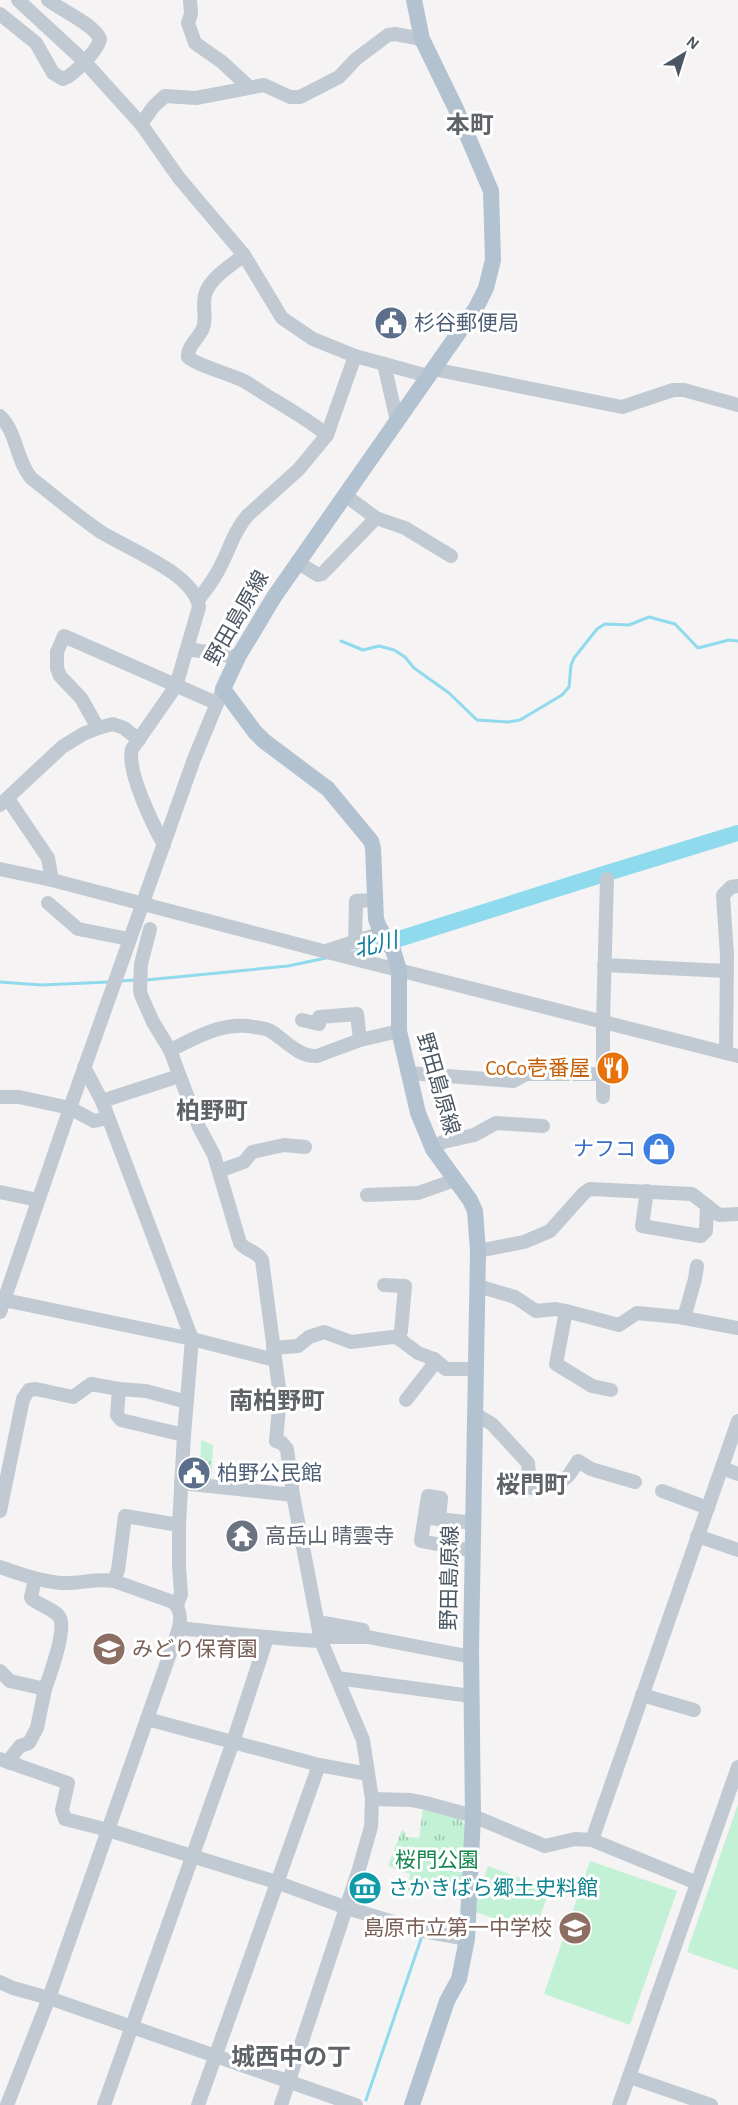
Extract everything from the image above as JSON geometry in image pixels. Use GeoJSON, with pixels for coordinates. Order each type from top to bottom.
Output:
{"type":"FeatureCollection","features":[{"type":"Feature","properties":{"kind":"main road","name":"野田島原線"},"geometry":{"type":"LineString","coordinates":[[412,2105],[447,2001],[459,1979],[467,1939],[472,1816],[471,1696],[478,1286],[475,1211],[470,1200],[433,1149],[418,1113],[399,1031],[399,970],[396,957],[376,919],[373,848],[367,835],[321,783],[264,741],[219,696],[238,657],[297,562],[476,308],[486,288],[493,260],[491,191],[456,109],[422,39],[414,0]]}},
{"type":"Feature","properties":{"kind":"street"},"geometry":{"type":"LineString","coordinates":[[48,0],[92,28],[100,39],[98,47],[84,61],[68,77],[63,79],[49,68],[36,43],[0,14],[19,2],[84,61],[141,124],[179,178],[244,255],[282,318],[313,339],[355,356],[384,364],[622,407],[673,390],[684,390],[738,405]]}},
{"type":"Feature","properties":{"kind":"street"},"geometry":{"type":"LineString","coordinates":[[190,0],[188,23],[195,43],[222,62],[249,87]]}},
{"type":"Feature","properties":{"kind":"street"},"geometry":{"type":"LineString","coordinates":[[141,124],[154,106],[165,96],[196,98],[264,85],[290,97],[300,97],[339,77],[356,59],[388,35],[395,34],[422,39]]}},
{"type":"Feature","properties":{"kind":"street"},"geometry":{"type":"LineString","coordinates":[[244,255],[207,289],[203,327],[188,352],[188,357],[196,363],[212,367],[243,381],[302,416],[327,435]]}},
{"type":"Feature","properties":{"kind":"street"},"geometry":{"type":"LineString","coordinates":[[198,600],[216,575],[239,525],[299,469],[327,435],[355,356]]}},
{"type":"Feature","properties":{"kind":"street"},"geometry":{"type":"LineString","coordinates":[[384,364],[397,421]]}},
{"type":"Feature","properties":{"kind":"street"},"geometry":{"type":"LineString","coordinates":[[0,416],[9,426],[25,469],[31,478],[99,531],[151,558],[183,583],[198,600],[199,608],[176,686],[130,755],[133,772],[152,822],[164,845]]}},
{"type":"Feature","properties":{"kind":"street"},"geometry":{"type":"LineString","coordinates":[[345,495],[376,518],[405,528],[451,556]]}},
{"type":"Feature","properties":{"kind":"street"},"geometry":{"type":"LineString","coordinates":[[297,562],[318,575],[322,574],[376,518]]}},
{"type":"Feature","properties":{"kind":"street"},"geometry":{"type":"LineString","coordinates":[[98,728],[81,698],[65,683],[57,668],[57,652],[64,636],[176,686],[219,696],[129,939],[1,1303],[274,1354],[298,1346],[309,1337],[324,1332],[351,1342],[398,1338],[418,1353],[434,1359],[450,1370],[476,1369]]}},
{"type":"Feature","properties":{"kind":"street"},"geometry":{"type":"LineString","coordinates":[[187,649],[238,657]]}},
{"type":"Feature","properties":{"kind":"street"},"geometry":{"type":"LineString","coordinates":[[52,880],[48,858],[4,802],[62,747],[98,728],[118,725],[139,740]]}},
{"type":"Feature","properties":{"kind":"street"},"geometry":{"type":"LineString","coordinates":[[0,868],[732,1055],[733,1017],[727,971],[732,956],[723,896],[730,886],[738,886]]}},
{"type":"Feature","properties":{"kind":"street"},"geometry":{"type":"LineString","coordinates":[[603,1097],[607,879]]}},
{"type":"Feature","properties":{"kind":"street"},"geometry":{"type":"LineString","coordinates":[[355,942],[356,901],[375,900]]}},
{"type":"Feature","properties":{"kind":"street"},"geometry":{"type":"LineString","coordinates":[[48,903],[78,929],[129,939]]}},
{"type":"Feature","properties":{"kind":"street"},"geometry":{"type":"LineString","coordinates":[[150,929],[140,973],[141,995],[153,1022],[170,1050],[219,1171],[240,1243],[262,1260],[280,1396],[276,1441],[282,1443],[287,1449],[293,1495],[321,1641],[363,1740],[372,1799],[371,1827],[347,1908],[281,2105]]}},
{"type":"Feature","properties":{"kind":"street"},"geometry":{"type":"LineString","coordinates":[[325,952],[364,937],[386,938]]}},
{"type":"Feature","properties":{"kind":"street"},"geometry":{"type":"LineString","coordinates":[[121,965],[140,973]]}},
{"type":"Feature","properties":{"kind":"street"},"geometry":{"type":"LineString","coordinates":[[604,965],[727,971]]}},
{"type":"Feature","properties":{"kind":"street"},"geometry":{"type":"LineString","coordinates":[[302,1020],[319,1024],[319,1017],[357,1014],[360,1040]]}},
{"type":"Feature","properties":{"kind":"street"},"geometry":{"type":"LineString","coordinates":[[170,1050],[228,1025],[266,1029],[302,1054],[310,1056],[317,1056],[360,1040],[399,1031]]}},
{"type":"Feature","properties":{"kind":"street"},"geometry":{"type":"LineString","coordinates":[[84,1067],[102,1101],[192,1339],[179,1525],[181,1594],[177,1605]]}},
{"type":"Feature","properties":{"kind":"street"},"geometry":{"type":"LineString","coordinates":[[408,1073],[513,1081],[526,1074],[603,1074]]}},
{"type":"Feature","properties":{"kind":"street"},"geometry":{"type":"LineString","coordinates":[[102,1101],[179,1076]]}},
{"type":"Feature","properties":{"kind":"street"},"geometry":{"type":"LineString","coordinates":[[0,1097],[19,1097],[70,1108],[94,1121],[108,1118]]}},
{"type":"Feature","properties":{"kind":"street"},"geometry":{"type":"LineString","coordinates":[[433,1149],[443,1142],[474,1135],[496,1122],[543,1126]]}},
{"type":"Feature","properties":{"kind":"street"},"geometry":{"type":"LineString","coordinates":[[219,1171],[244,1162],[252,1152],[284,1145],[305,1147]]}},
{"type":"Feature","properties":{"kind":"street"},"geometry":{"type":"LineString","coordinates":[[367,1195],[418,1193],[455,1180]]}},
{"type":"Feature","properties":{"kind":"street"},"geometry":{"type":"LineString","coordinates":[[478,1251],[524,1242],[550,1232],[590,1189],[692,1194],[719,1215],[738,1214]]}},
{"type":"Feature","properties":{"kind":"street"},"geometry":{"type":"LineString","coordinates":[[646,1191],[642,1226],[701,1236],[706,1231],[707,1206]]}},
{"type":"Feature","properties":{"kind":"street"},"geometry":{"type":"LineString","coordinates":[[0,1192],[38,1200]]}},
{"type":"Feature","properties":{"kind":"street"},"geometry":{"type":"LineString","coordinates":[[684,1318],[695,1279],[696,1266]]}},
{"type":"Feature","properties":{"kind":"street"},"geometry":{"type":"LineString","coordinates":[[384,1285],[405,1286],[401,1331],[398,1338]]}},
{"type":"Feature","properties":{"kind":"street"},"geometry":{"type":"LineString","coordinates":[[478,1286],[515,1297],[536,1311],[556,1309],[619,1325],[637,1312],[738,1328]]}},
{"type":"Feature","properties":{"kind":"street"},"geometry":{"type":"LineString","coordinates":[[566,1311],[556,1364],[592,1386],[611,1390]]}},
{"type":"Feature","properties":{"kind":"street"},"geometry":{"type":"LineString","coordinates":[[406,1400],[431,1368],[434,1359]]}},
{"type":"Feature","properties":{"kind":"street"},"geometry":{"type":"LineString","coordinates":[[0,1510],[1,1493],[23,1399],[29,1390],[36,1389],[73,1397],[91,1384],[146,1391],[187,1402]]}},
{"type":"Feature","properties":{"kind":"street"},"geometry":{"type":"LineString","coordinates":[[119,1389],[117,1415],[121,1420],[184,1435]]}},
{"type":"Feature","properties":{"kind":"street"},"geometry":{"type":"LineString","coordinates":[[475,1414],[492,1424],[526,1460],[532,1488],[561,1482],[569,1475],[578,1461],[591,1469],[635,1482]]}},
{"type":"Feature","properties":{"kind":"street"},"geometry":{"type":"LineString","coordinates":[[592,1840],[738,1421]]}},
{"type":"Feature","properties":{"kind":"street"},"geometry":{"type":"LineString","coordinates":[[722,1468],[738,1474]]}},
{"type":"Feature","properties":{"kind":"street"},"geometry":{"type":"LineString","coordinates":[[181,1483],[293,1495]]}},
{"type":"Feature","properties":{"kind":"street"},"geometry":{"type":"LineString","coordinates":[[662,1491],[708,1508]]}},
{"type":"Feature","properties":{"kind":"street"},"geometry":{"type":"LineString","coordinates":[[114,1581],[118,1570],[125,1516],[179,1525]]}},
{"type":"Feature","properties":{"kind":"street"},"geometry":{"type":"LineString","coordinates":[[473,1551],[421,1541],[432,1518],[474,1523]]}},
{"type":"Feature","properties":{"kind":"street"},"geometry":{"type":"LineString","coordinates":[[697,1536],[738,1550]]}},
{"type":"Feature","properties":{"kind":"street"},"geometry":{"type":"LineString","coordinates":[[0,1567],[34,1579],[61,1583],[114,1581],[168,1600],[177,1605],[180,1611],[179,1628],[49,1998],[7,2105]]}},
{"type":"Feature","properties":{"kind":"street"},"geometry":{"type":"LineString","coordinates":[[5,1761],[20,1746],[29,1743],[37,1728],[45,1689],[58,1647],[61,1621],[57,1614],[32,1599],[34,1579]]}},
{"type":"Feature","properties":{"kind":"street"},"geometry":{"type":"LineString","coordinates":[[318,1622],[472,1653]]}},
{"type":"Feature","properties":{"kind":"street"},"geometry":{"type":"LineString","coordinates":[[179,1628],[267,1638],[321,1641],[329,1636],[368,1637],[472,1653]]}},
{"type":"Feature","properties":{"kind":"street"},"geometry":{"type":"LineString","coordinates":[[104,2105],[233,1742],[267,1638]]}},
{"type":"Feature","properties":{"kind":"street"},"geometry":{"type":"LineString","coordinates":[[0,1671],[10,1681],[45,1689]]}},
{"type":"Feature","properties":{"kind":"street"},"geometry":{"type":"LineString","coordinates":[[337,1678],[471,1696]]}},
{"type":"Feature","properties":{"kind":"street"},"geometry":{"type":"LineString","coordinates":[[642,1695],[694,1710]]}},
{"type":"Feature","properties":{"kind":"street"},"geometry":{"type":"LineString","coordinates":[[147,1719],[319,1765],[368,1774]]}},
{"type":"Feature","properties":{"kind":"street"},"geometry":{"type":"LineString","coordinates":[[5,1761],[68,1783],[62,1810],[65,1819],[276,1882],[347,1908],[423,1931],[467,1939]]}},
{"type":"Feature","properties":{"kind":"street"},"geometry":{"type":"LineString","coordinates":[[198,2105],[319,1765]]}},
{"type":"Feature","properties":{"kind":"street"},"geometry":{"type":"LineString","coordinates":[[619,2105],[697,1883],[735,1787],[738,1767]]}},
{"type":"Feature","properties":{"kind":"street"},"geometry":{"type":"LineString","coordinates":[[372,1799],[411,1800],[472,1816],[546,1846],[575,1839],[592,1840],[697,1883]]}},
{"type":"Feature","properties":{"kind":"street"},"geometry":{"type":"LineString","coordinates":[[0,1982],[356,2105]]}},
{"type":"Feature","properties":{"kind":"street"},"geometry":{"type":"LineString","coordinates":[[630,2077],[711,2105]]}},
{"type":"Feature","properties":{"kind":"green space"},"geometry":{"type":"Polygon","coordinates":[[[201,1440],[213,1445],[211,1484],[200,1482],[201,1440]]]}},
{"type":"Feature","properties":{"kind":"green space"},"geometry":{"type":"Polygon","coordinates":[[[738,1804],[738,1970],[687,1952],[738,1804]]]}},
{"type":"Feature","properties":{"kind":"green space","name":"桜門公園"},"geometry":{"type":"Polygon","coordinates":[[[423,1809],[458,1817],[467,1827],[465,1894],[432,1887],[423,1895],[407,1890],[410,1874],[388,1866],[402,1830],[406,1833],[406,1837],[419,1838],[423,1809]]]}},
{"type":"Feature","properties":{"kind":"green space"},"geometry":{"type":"Polygon","coordinates":[[[590,1861],[677,1891],[630,2025],[544,1994],[590,1861]]]}},
{"type":"Feature","properties":{"kind":"green space"},"geometry":{"type":"Polygon","coordinates":[[[488,1866],[550,1889],[534,1933],[476,1912],[477,1897],[488,1866]]]}},
{"type":"Feature","properties":{"kind":"waterway"},"geometry":{"type":"LineString","coordinates":[[341,641],[363,650],[379,646],[394,650],[405,657],[414,668],[449,693],[477,720],[508,722],[520,720],[562,695],[569,687],[574,658],[597,629],[605,624],[629,625],[649,617],[675,624],[698,648],[729,640],[738,641]]}},
{"type":"Feature","properties":{"kind":"waterway","name":"北川"},"geometry":{"type":"LineString","coordinates":[[364,950],[738,833]]}},
{"type":"Feature","properties":{"kind":"waterway","name":"北川"},"geometry":{"type":"LineString","coordinates":[[350,953],[364,950]]}},
{"type":"Feature","properties":{"kind":"waterway","name":"北川"},"geometry":{"type":"LineString","coordinates":[[146,980],[288,966],[326,958]]}},
{"type":"Feature","properties":{"kind":"waterway","name":"北川"},"geometry":{"type":"LineString","coordinates":[[119,981],[136,980]]}},
{"type":"Feature","properties":{"kind":"waterway","name":"北川"},"geometry":{"type":"LineString","coordinates":[[0,982],[41,985],[109,982]]}},
{"type":"Feature","properties":{"kind":"waterway"},"geometry":{"type":"LineString","coordinates":[[366,2100],[421,1939]]}},
{"type":"Feature","properties":{"kind":"place","name":"杉谷郵便局"},"geometry":{"type":"Point","coordinates":[391,323]}},
{"type":"Feature","properties":{"kind":"place","name":"CoCo壱番屋"},"geometry":{"type":"Point","coordinates":[613,1068]}},
{"type":"Feature","properties":{"kind":"place","name":"ナフコ"},"geometry":{"type":"Point","coordinates":[659,1149]}},
{"type":"Feature","properties":{"kind":"place","name":"柏野公民館"},"geometry":{"type":"Point","coordinates":[194,1473]}},
{"type":"Feature","properties":{"kind":"place","name":"高岳山 晴雲寺"},"geometry":{"type":"Point","coordinates":[242,1536]}},
{"type":"Feature","properties":{"kind":"place","name":"みどり保育園"},"geometry":{"type":"Point","coordinates":[109,1649]}},
{"type":"Feature","properties":{"kind":"place","name":"さかきばら郷土史料館"},"geometry":{"type":"Point","coordinates":[365,1888]}},
{"type":"Feature","properties":{"kind":"place","name":"島原市立第一中学校"},"geometry":{"type":"Point","coordinates":[575,1928]}},
{"type":"Feature","properties":{"kind":"district","name":"本町"},"geometry":{"type":"Point","coordinates":[470,126]}},
{"type":"Feature","properties":{"kind":"district","name":"柏野町"},"geometry":{"type":"Point","coordinates":[212,1112]}},
{"type":"Feature","properties":{"kind":"district","name":"南柏野町"},"geometry":{"type":"Point","coordinates":[277,1402]}},
{"type":"Feature","properties":{"kind":"district","name":"桜門町"},"geometry":{"type":"Point","coordinates":[532,1486]}},
{"type":"Feature","properties":{"kind":"district","name":"城西中の丁"},"geometry":{"type":"Point","coordinates":[291,2058]}}]}
